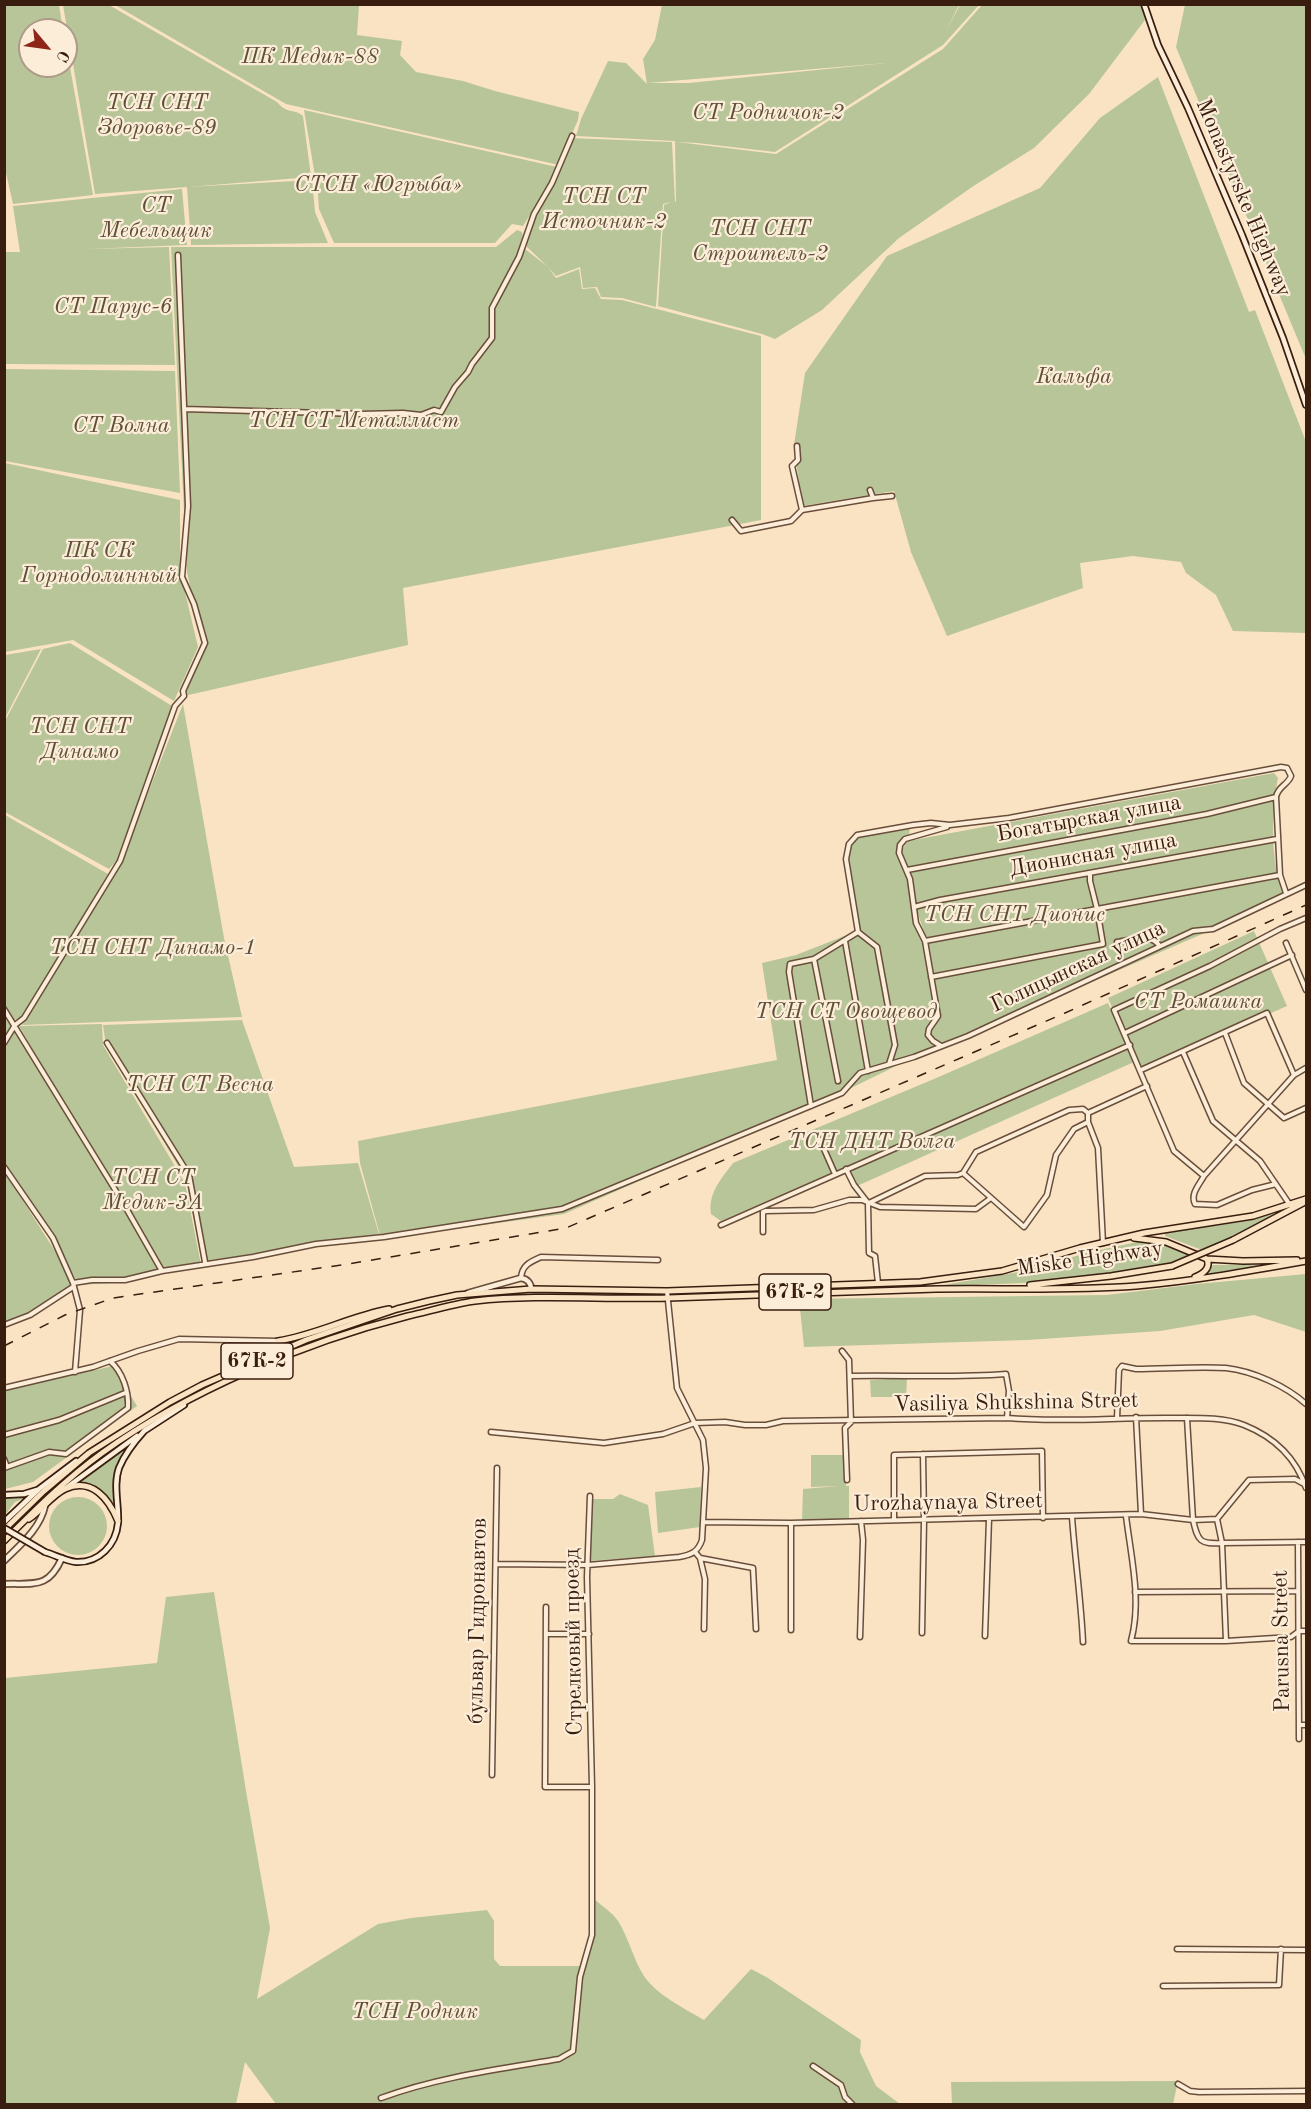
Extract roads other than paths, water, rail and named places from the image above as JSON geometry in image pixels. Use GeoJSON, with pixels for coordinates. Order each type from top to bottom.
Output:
{"type":"FeatureCollection","features":[{"type":"Feature","properties":{"kind":"main road","name":"Monastyrske Highway"},"geometry":{"type":"LineString","coordinates":[[1144,4],[1158,45],[1211,162],[1269,301],[1306,405]]}},
{"type":"Feature","properties":{"kind":"main road","name":"67К-2"},"geometry":{"type":"LineString","coordinates":[[4,1529],[89,1453],[178,1398],[202,1385],[306,1340],[397,1309],[467,1294],[531,1289],[667,1291],[920,1282],[1002,1271],[1120,1239],[1244,1218],[1306,1200]]}},
{"type":"Feature","properties":{"kind":"main road","name":"Miske Highway"},"geometry":{"type":"LineString","coordinates":[[1007,1287],[1111,1276],[1172,1266],[1233,1240],[1306,1200]]}},
{"type":"Feature","properties":{"kind":"main road"},"geometry":{"type":"LineString","coordinates":[[1120,1239],[1151,1239],[1166,1242],[1207,1259],[1306,1261]]}},
{"type":"Feature","properties":{"kind":"main road"},"geometry":{"type":"LineString","coordinates":[[1185,1280],[1202,1274],[1209,1264],[1207,1259]]}},
{"type":"Feature","properties":{"kind":"main road"},"geometry":{"type":"LineString","coordinates":[[1007,1287],[1114,1287],[1215,1278],[1306,1261]]}},
{"type":"Feature","properties":{"kind":"main road"},"geometry":{"type":"LineString","coordinates":[[467,1294],[477,1289],[521,1278],[527,1280],[531,1285],[530,1293],[521,1298]]}},
{"type":"Feature","properties":{"kind":"main road","name":"67К-2"},"geometry":{"type":"LineString","coordinates":[[4,1541],[65,1482],[137,1429],[192,1399],[307,1347],[379,1323],[474,1301],[521,1298],[668,1298],[1007,1287]]}},
{"type":"Feature","properties":{"kind":"main road"},"geometry":{"type":"LineString","coordinates":[[278,1341],[321,1330],[365,1313],[397,1309]]}},
{"type":"Feature","properties":{"kind":"main road"},"geometry":{"type":"LineString","coordinates":[[19,1526],[64,1490],[192,1399]]}},
{"type":"Feature","properties":{"kind":"main road"},"geometry":{"type":"LineString","coordinates":[[4,1529],[45,1552],[74,1562],[87,1561],[100,1556],[116,1536],[118,1521],[116,1493],[119,1470],[131,1446],[146,1430]]}},
{"type":"Feature","properties":{"kind":"main road"},"geometry":{"type":"LineString","coordinates":[[4,1522],[39,1489],[89,1453]]}},
{"type":"Feature","properties":{"kind":"main road"},"geometry":{"type":"LineString","coordinates":[[64,1490],[80,1486],[97,1490],[110,1503],[118,1521]]}},
{"type":"Feature","properties":{"kind":"main road"},"geometry":{"type":"LineString","coordinates":[[4,1495],[24,1494],[39,1489]]}},
{"type":"Feature","properties":{"kind":"main road"},"geometry":{"type":"LineString","coordinates":[[4,1561],[37,1526],[43,1516],[45,1506]]}},
{"type":"Feature","properties":{"kind":"main road"},"geometry":{"type":"LineString","coordinates":[[4,1584],[43,1582],[54,1574],[63,1558]]}},
{"type":"Feature","properties":{"kind":"street"},"geometry":{"type":"LineString","coordinates":[[184,409],[421,415],[434,410],[441,412],[455,387],[492,338],[492,308],[519,257],[534,214],[552,183],[572,136]]}},
{"type":"Feature","properties":{"kind":"street"},"geometry":{"type":"LineString","coordinates":[[4,1043],[15,1025],[24,1018],[120,861],[175,706],[184,696],[183,690],[205,644],[194,604],[182,577],[188,506],[178,255]]}},
{"type":"Feature","properties":{"kind":"street"},"geometry":{"type":"LineString","coordinates":[[798,446],[798,460],[792,466],[802,510]]}},
{"type":"Feature","properties":{"kind":"street"},"geometry":{"type":"LineString","coordinates":[[870,490],[873,498]]}},
{"type":"Feature","properties":{"kind":"street"},"geometry":{"type":"LineString","coordinates":[[732,520],[741,531],[791,521],[802,510],[892,496]]}},
{"type":"Feature","properties":{"kind":"street"},"geometry":{"type":"LineString","coordinates":[[941,1047],[928,1035],[928,1029],[938,1016],[925,941],[916,923],[910,879],[899,853],[900,845],[905,839],[950,825],[1009,818],[1284,767],[1289,770],[1290,778],[1279,788],[1276,797],[1280,875],[1286,893]]}},
{"type":"Feature","properties":{"kind":"street","name":"Богатырская улица"},"geometry":{"type":"LineString","coordinates":[[906,870],[1207,814],[1276,797]]}},
{"type":"Feature","properties":{"kind":"street"},"geometry":{"type":"LineString","coordinates":[[889,1064],[895,1045],[877,946],[858,932],[846,859],[849,844],[857,836],[913,825],[931,823],[950,825]]}},
{"type":"Feature","properties":{"kind":"street","name":"Дионисная улица"},"geometry":{"type":"LineString","coordinates":[[914,907],[940,900],[1278,839]]}},
{"type":"Feature","properties":{"kind":"street"},"geometry":{"type":"LineString","coordinates":[[932,977],[1103,944],[1090,873]]}},
{"type":"Feature","properties":{"kind":"street"},"geometry":{"type":"LineString","coordinates":[[925,941],[1280,875]]}},
{"type":"Feature","properties":{"kind":"street","name":"Голицынская улица"},"geometry":{"type":"LineString","coordinates":[[811,1106],[842,1093],[860,1073],[968,1036],[1193,931],[1213,929],[1306,885]]}},
{"type":"Feature","properties":{"kind":"street"},"geometry":{"type":"LineString","coordinates":[[1204,1176],[1174,1151],[1114,1010],[1210,966],[1306,918]]}},
{"type":"Feature","properties":{"kind":"street"},"geometry":{"type":"LineString","coordinates":[[4,1325],[30,1315],[73,1285],[92,1280],[125,1280],[162,1270],[251,1257],[316,1244],[384,1237],[562,1209],[811,1106],[789,972],[790,964],[814,959],[858,932]]}},
{"type":"Feature","properties":{"kind":"street"},"geometry":{"type":"LineString","coordinates":[[1117,942],[1149,937],[1160,946]]}},
{"type":"Feature","properties":{"kind":"street"},"geometry":{"type":"LineString","coordinates":[[845,941],[868,1071]]}},
{"type":"Feature","properties":{"kind":"street"},"geometry":{"type":"LineString","coordinates":[[1286,943],[1306,990]]}},
{"type":"Feature","properties":{"kind":"street"},"geometry":{"type":"LineString","coordinates":[[1125,1033],[1292,955]]}},
{"type":"Feature","properties":{"kind":"street"},"geometry":{"type":"LineString","coordinates":[[814,959],[838,1081]]}},
{"type":"Feature","properties":{"kind":"street"},"geometry":{"type":"LineString","coordinates":[[4,1009],[162,1270]]}},
{"type":"Feature","properties":{"kind":"street"},"geometry":{"type":"LineString","coordinates":[[1141,1070],[1267,1013],[1293,1075]]}},
{"type":"Feature","properties":{"kind":"street"},"geometry":{"type":"LineString","coordinates":[[1225,1033],[1244,1083],[1284,1118],[1306,1108]]}},
{"type":"Feature","properties":{"kind":"street"},"geometry":{"type":"LineString","coordinates":[[107,1043],[189,1175],[205,1263]]}},
{"type":"Feature","properties":{"kind":"street"},"geometry":{"type":"LineString","coordinates":[[721,1225],[1130,1045]]}},
{"type":"Feature","properties":{"kind":"street"},"geometry":{"type":"LineString","coordinates":[[1183,1052],[1213,1121],[1260,1161],[1290,1205]]}},
{"type":"Feature","properties":{"kind":"street"},"geometry":{"type":"LineString","coordinates":[[1276,1184],[1252,1190],[1217,1205],[1195,1204],[1193,1194],[1204,1176],[1293,1075],[1306,1068]]}},
{"type":"Feature","properties":{"kind":"street"},"geometry":{"type":"LineString","coordinates":[[1088,1113],[1147,1086]]}},
{"type":"Feature","properties":{"kind":"street"},"geometry":{"type":"LineString","coordinates":[[868,1203],[925,1176],[963,1173],[976,1152],[1069,1110],[1083,1109],[1088,1113],[1098,1148],[1103,1243]]}},
{"type":"Feature","properties":{"kind":"street"},"geometry":{"type":"LineString","coordinates":[[963,1173],[1024,1227],[1047,1195],[1056,1155],[1074,1129],[1089,1122]]}},
{"type":"Feature","properties":{"kind":"street"},"geometry":{"type":"LineString","coordinates":[[820,1140],[835,1174]]}},
{"type":"Feature","properties":{"kind":"street"},"geometry":{"type":"LineString","coordinates":[[4,1167],[53,1238],[73,1285],[80,1310],[75,1372]]}},
{"type":"Feature","properties":{"kind":"street"},"geometry":{"type":"LineString","coordinates":[[846,1169],[854,1185],[868,1203],[869,1253],[875,1256],[878,1284]]}},
{"type":"Feature","properties":{"kind":"street"},"geometry":{"type":"LineString","coordinates":[[764,1232],[763,1212],[814,1210],[849,1200],[862,1200],[880,1207],[976,1209],[991,1198]]}},
{"type":"Feature","properties":{"kind":"street"},"geometry":{"type":"LineString","coordinates":[[521,1278],[521,1271],[528,1263],[541,1257],[658,1260]]}},
{"type":"Feature","properties":{"kind":"street"},"geometry":{"type":"LineString","coordinates":[[496,1564],[588,1565],[679,1557],[699,1549],[704,1522],[706,1468],[703,1440],[677,1388],[667,1291]]}},
{"type":"Feature","properties":{"kind":"street"},"geometry":{"type":"LineString","coordinates":[[4,1388],[75,1372],[179,1339],[278,1341],[270,1356]]}},
{"type":"Feature","properties":{"kind":"street"},"geometry":{"type":"LineString","coordinates":[[842,1350],[849,1360],[850,1376],[851,1422],[845,1428],[847,1480]]}},
{"type":"Feature","properties":{"kind":"street"},"geometry":{"type":"LineString","coordinates":[[4,1459],[6,1468],[49,1452],[66,1454],[128,1408],[125,1383],[110,1361]]}},
{"type":"Feature","properties":{"kind":"street"},"geometry":{"type":"LineString","coordinates":[[1117,1418],[1119,1370],[1122,1366],[1136,1369],[1226,1368],[1255,1375],[1286,1390],[1306,1404]]}},
{"type":"Feature","properties":{"kind":"street"},"geometry":{"type":"LineString","coordinates":[[850,1376],[947,1377],[1006,1374],[1009,1391],[1007,1418]]}},
{"type":"Feature","properties":{"kind":"street"},"geometry":{"type":"LineString","coordinates":[[4,1435],[59,1420],[125,1393]]}},
{"type":"Feature","properties":{"kind":"street"},"geometry":{"type":"LineString","coordinates":[[1136,1417],[1141,1514]]}},
{"type":"Feature","properties":{"kind":"street"},"geometry":{"type":"LineString","coordinates":[[1187,1418],[1192,1520],[1196,1535],[1203,1542],[1306,1542]]}},
{"type":"Feature","properties":{"kind":"street","name":"Vasiliya Shukshina Street"},"geometry":{"type":"LineString","coordinates":[[491,1432],[604,1443],[663,1434],[696,1423],[725,1422],[766,1425],[783,1421],[1187,1418],[1243,1425],[1265,1436],[1281,1447],[1294,1463],[1306,1486]]}},
{"type":"Feature","properties":{"kind":"street"},"geometry":{"type":"LineString","coordinates":[[894,1520],[894,1455],[1042,1451],[1043,1518]]}},
{"type":"Feature","properties":{"kind":"street"},"geometry":{"type":"LineString","coordinates":[[922,1633],[923,1454]]}},
{"type":"Feature","properties":{"kind":"street","name":"бульвар Гидронавтов"},"geometry":{"type":"LineString","coordinates":[[492,1776],[497,1468]]}},
{"type":"Feature","properties":{"kind":"street"},"geometry":{"type":"LineString","coordinates":[[1226,1641],[1222,1543],[1217,1520],[1249,1480],[1295,1479],[1306,1486]]}},
{"type":"Feature","properties":{"kind":"street","name":"Стрелковый проезд"},"geometry":{"type":"LineString","coordinates":[[381,2098],[448,2079],[560,2058],[573,2051],[580,1977],[591,1946],[592,1935],[588,1565],[590,1497]]}},
{"type":"Feature","properties":{"kind":"street","name":"Urozhaynaya Street"},"geometry":{"type":"LineString","coordinates":[[704,1522],[791,1523],[1141,1514],[1192,1520],[1217,1520]]}},
{"type":"Feature","properties":{"kind":"street"},"geometry":{"type":"LineString","coordinates":[[1126,1516],[1135,1592],[1136,1624],[1131,1641],[1226,1641],[1291,1637],[1299,1631],[1306,1631]]}},
{"type":"Feature","properties":{"kind":"street"},"geometry":{"type":"LineString","coordinates":[[1072,1517],[1081,1593],[1083,1642]]}},
{"type":"Feature","properties":{"kind":"street"},"geometry":{"type":"LineString","coordinates":[[985,1636],[989,1519]]}},
{"type":"Feature","properties":{"kind":"street"},"geometry":{"type":"LineString","coordinates":[[860,1637],[863,1540],[861,1521]]}},
{"type":"Feature","properties":{"kind":"street"},"geometry":{"type":"LineString","coordinates":[[791,1523],[791,1630]]}},
{"type":"Feature","properties":{"kind":"street","name":"Parusna Street"},"geometry":{"type":"LineString","coordinates":[[1298,1542],[1299,1738]]}},
{"type":"Feature","properties":{"kind":"street"},"geometry":{"type":"LineString","coordinates":[[695,1552],[700,1558],[705,1579],[704,1629]]}},
{"type":"Feature","properties":{"kind":"street"},"geometry":{"type":"LineString","coordinates":[[700,1558],[753,1568],[756,1629]]}},
{"type":"Feature","properties":{"kind":"street"},"geometry":{"type":"LineString","coordinates":[[1135,1592],[1298,1591]]}},
{"type":"Feature","properties":{"kind":"street"},"geometry":{"type":"LineString","coordinates":[[546,1606],[545,1787],[592,1787]]}},
{"type":"Feature","properties":{"kind":"street"},"geometry":{"type":"LineString","coordinates":[[547,1634],[589,1634]]}},
{"type":"Feature","properties":{"kind":"street"},"geometry":{"type":"LineString","coordinates":[[1300,1725],[1306,1725]]}},
{"type":"Feature","properties":{"kind":"street"},"geometry":{"type":"LineString","coordinates":[[1177,1949],[1306,1950]]}},
{"type":"Feature","properties":{"kind":"street"},"geometry":{"type":"LineString","coordinates":[[1163,1986],[1279,1985],[1281,1949]]}},
{"type":"Feature","properties":{"kind":"street"},"geometry":{"type":"LineString","coordinates":[[813,2066],[841,2085],[845,2097],[852,2104]]}},
{"type":"Feature","properties":{"kind":"street"},"geometry":{"type":"LineString","coordinates":[[1178,2084],[1190,2091],[1199,2092],[1306,2091]]}},
{"type":"Feature","properties":{"kind":"railway"},"geometry":{"type":"LineString","coordinates":[[4,1346],[65,1315],[113,1298],[348,1264],[566,1228],[1065,1013],[1306,905]]}},
{"type":"Feature","properties":{"kind":"park label","name":"ПК Медик-88"},"geometry":{"type":"Point","coordinates":[310,57]}},
{"type":"Feature","properties":{"kind":"park label","name":"СТ Родничок-2"},"geometry":{"type":"Point","coordinates":[768,113]}},
{"type":"Feature","properties":{"kind":"park label","name":"ТСН СНТ Здоровье-89"},"geometry":{"type":"Point","coordinates":[157,116]}},
{"type":"Feature","properties":{"kind":"park label","name":"СТСН «Югрыба»"},"geometry":{"type":"Point","coordinates":[378,185]}},
{"type":"Feature","properties":{"kind":"park label","name":"ТСН СТ Источник-2"},"geometry":{"type":"Point","coordinates":[604,210]}},
{"type":"Feature","properties":{"kind":"park label","name":"СТ Мебельщик"},"geometry":{"type":"Point","coordinates":[156,218]}},
{"type":"Feature","properties":{"kind":"park label","name":"ТСН СНТ Строитель-2"},"geometry":{"type":"Point","coordinates":[760,242]}},
{"type":"Feature","properties":{"kind":"park label","name":"СТ Парус-6"},"geometry":{"type":"Point","coordinates":[113,307]}},
{"type":"Feature","properties":{"kind":"park label","name":"Кальфа"},"geometry":{"type":"Point","coordinates":[1074,377]}},
{"type":"Feature","properties":{"kind":"park label","name":"ТСН СТ Металлист"},"geometry":{"type":"Point","coordinates":[354,421]}},
{"type":"Feature","properties":{"kind":"park label","name":"СТ Волна"},"geometry":{"type":"Point","coordinates":[121,426]}},
{"type":"Feature","properties":{"kind":"park label","name":"ПК СК Горнодолинный"},"geometry":{"type":"Point","coordinates":[99,564]}},
{"type":"Feature","properties":{"kind":"park label","name":"ТСН СНТ Динамо"},"geometry":{"type":"Point","coordinates":[80,740]}},
{"type":"Feature","properties":{"kind":"park label","name":"ТСН СНТ Дионис"},"geometry":{"type":"Point","coordinates":[1015,915]}},
{"type":"Feature","properties":{"kind":"park label","name":"ТСН СНТ Динамо-1"},"geometry":{"type":"Point","coordinates":[153,948]}},
{"type":"Feature","properties":{"kind":"park label","name":"СТ Ромашка"},"geometry":{"type":"Point","coordinates":[1198,1002]}},
{"type":"Feature","properties":{"kind":"park label","name":"ТСН СТ Овощевод"},"geometry":{"type":"Point","coordinates":[846,1012]}},
{"type":"Feature","properties":{"kind":"park label","name":"ТСН СТ Весна"},"geometry":{"type":"Point","coordinates":[200,1085]}},
{"type":"Feature","properties":{"kind":"park label","name":"ТСН ДНТ Волга"},"geometry":{"type":"Point","coordinates":[872,1142]}},
{"type":"Feature","properties":{"kind":"park label","name":"ТСН СТ Медик-3А"},"geometry":{"type":"Point","coordinates":[153,1190]}},
{"type":"Feature","properties":{"kind":"park label","name":"ТСН Родник"},"geometry":{"type":"Point","coordinates":[415,2012]}}]}
